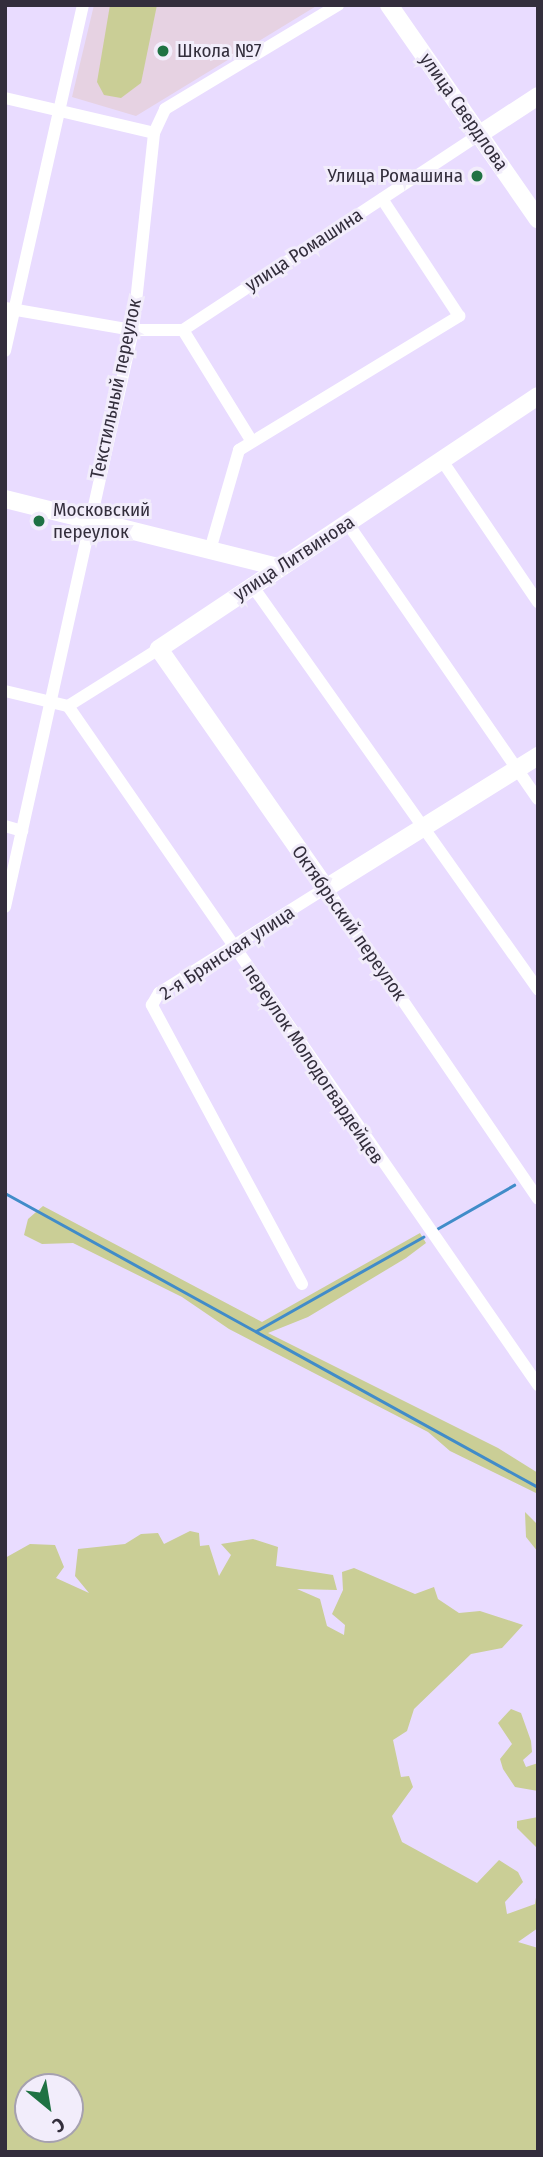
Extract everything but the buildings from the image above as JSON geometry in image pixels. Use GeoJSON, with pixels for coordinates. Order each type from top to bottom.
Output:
{"type":"FeatureCollection","features":[{"type":"Feature","properties":{"kind":"main road","name":"улица Свердлова"},"geometry":{"type":"LineString","coordinates":[[389,5],[538,219]]}},
{"type":"Feature","properties":{"kind":"main road","name":"улица Ромашина"},"geometry":{"type":"LineString","coordinates":[[480,134],[538,96]]}},
{"type":"Feature","properties":{"kind":"main road","name":"улица Литвинова"},"geometry":{"type":"LineString","coordinates":[[159,649],[251,584],[348,524],[441,459],[536,400]]}},
{"type":"Feature","properties":{"kind":"main road"},"geometry":{"type":"LineString","coordinates":[[5,499],[277,567]]}},
{"type":"Feature","properties":{"kind":"main road","name":"Октябрьский переулок"},"geometry":{"type":"LineString","coordinates":[[159,649],[326,888]]}},
{"type":"Feature","properties":{"kind":"main road","name":"2-я Брянская улица"},"geometry":{"type":"LineString","coordinates":[[326,888],[538,756]]}},
{"type":"Feature","properties":{"kind":"street"},"geometry":{"type":"LineString","coordinates":[[5,351],[10,309],[60,110],[83,5]]}},
{"type":"Feature","properties":{"kind":"street","name":"Текстильный переулок"},"geometry":{"type":"LineString","coordinates":[[5,907],[47,700],[133,330],[154,133],[165,109],[338,5]]}},
{"type":"Feature","properties":{"kind":"street"},"geometry":{"type":"LineString","coordinates":[[5,97],[154,133]]}},
{"type":"Feature","properties":{"kind":"street","name":"улица Ромашина"},"geometry":{"type":"LineString","coordinates":[[183,330],[480,134]]}},
{"type":"Feature","properties":{"kind":"street"},"geometry":{"type":"LineString","coordinates":[[209,550],[233,463],[251,440],[459,316],[382,199]]}},
{"type":"Feature","properties":{"kind":"street"},"geometry":{"type":"LineString","coordinates":[[10,309],[133,330],[183,330],[251,440]]}},
{"type":"Feature","properties":{"kind":"street"},"geometry":{"type":"LineString","coordinates":[[441,459],[538,602]]}},
{"type":"Feature","properties":{"kind":"street"},"geometry":{"type":"LineString","coordinates":[[348,524],[538,799]]}},
{"type":"Feature","properties":{"kind":"street"},"geometry":{"type":"LineString","coordinates":[[251,584],[538,990]]}},
{"type":"Feature","properties":{"kind":"street","name":"улица Литвинова"},"geometry":{"type":"LineString","coordinates":[[68,706],[159,649]]}},
{"type":"Feature","properties":{"kind":"street"},"geometry":{"type":"LineString","coordinates":[[5,691],[68,706]]}},
{"type":"Feature","properties":{"kind":"street","name":"переулок Молодогвардейцев"},"geometry":{"type":"LineString","coordinates":[[68,706],[538,1385]]}},
{"type":"Feature","properties":{"kind":"street"},"geometry":{"type":"LineString","coordinates":[[5,826],[22,831]]}},
{"type":"Feature","properties":{"kind":"street","name":"2-я Брянская улица"},"geometry":{"type":"LineString","coordinates":[[302,1284],[154,1016],[159,993],[326,888]]}},
{"type":"Feature","properties":{"kind":"street","name":"Октябрьский переулок"},"geometry":{"type":"LineString","coordinates":[[326,888],[533,1180],[538,1199]]}},
{"type":"Feature","properties":{"kind":"shaded area","name":"Школа №7"},"geometry":{"type":"Polygon","coordinates":[[[94,5],[318,5],[136,116],[72,97],[94,5]]]}},
{"type":"Feature","properties":{"kind":"green space"},"geometry":{"type":"Polygon","coordinates":[[[110,5],[157,5],[141,83],[121,98],[104,95],[97,82],[110,5]]]}},
{"type":"Feature","properties":{"kind":"green space"},"geometry":{"type":"Polygon","coordinates":[[[43,1206],[262,1322],[420,1233],[426,1243],[406,1258],[308,1317],[268,1333],[498,1448],[538,1473],[538,1494],[450,1451],[428,1432],[229,1329],[182,1297],[73,1243],[42,1244],[24,1235],[28,1219],[43,1206]]]}},
{"type":"Feature","properties":{"kind":"green space"},"geometry":{"type":"Polygon","coordinates":[[[525,1512],[538,1525],[538,1552],[526,1537],[525,1512]]]}},
{"type":"Feature","properties":{"kind":"green space"},"geometry":{"type":"Polygon","coordinates":[[[190,1531],[199,1533],[200,1546],[209,1545],[219,1576],[231,1555],[221,1544],[253,1539],[278,1547],[276,1566],[333,1575],[337,1590],[297,1589],[320,1599],[327,1626],[344,1635],[345,1625],[332,1614],[343,1590],[342,1572],[354,1568],[415,1594],[434,1587],[438,1599],[459,1613],[480,1611],[523,1625],[502,1648],[471,1654],[414,1709],[407,1731],[393,1740],[401,1777],[409,1776],[413,1787],[392,1816],[402,1842],[477,1883],[499,1860],[518,1872],[523,1882],[505,1902],[507,1914],[535,1904],[538,1884],[538,1928],[518,1942],[538,1948],[538,2152],[5,2152],[5,1558],[30,1544],[55,1545],[64,1567],[56,1578],[89,1593],[75,1576],[78,1549],[125,1544],[141,1534],[158,1533],[164,1544],[190,1531]]]}},
{"type":"Feature","properties":{"kind":"green space"},"geometry":{"type":"Polygon","coordinates":[[[511,1709],[521,1713],[531,1741],[532,1752],[523,1760],[526,1767],[538,1763],[538,1791],[515,1787],[503,1769],[500,1759],[512,1744],[498,1723],[511,1709]]]}},
{"type":"Feature","properties":{"kind":"green space"},"geometry":{"type":"Polygon","coordinates":[[[538,1817],[538,1849],[517,1828],[517,1821],[538,1817]]]}},
{"type":"Feature","properties":{"kind":"waterway"},"geometry":{"type":"LineString","coordinates":[[435,1230],[514,1185]]}},
{"type":"Feature","properties":{"kind":"waterway"},"geometry":{"type":"LineString","coordinates":[[5,1193],[538,1487]]}},
{"type":"Feature","properties":{"kind":"waterway"},"geometry":{"type":"LineString","coordinates":[[256,1331],[423,1237]]}},
{"type":"Feature","properties":{"kind":"place","name":"Школа №7"},"geometry":{"type":"Point","coordinates":[163,51]}},
{"type":"Feature","properties":{"kind":"place","name":"Улица Ромашина"},"geometry":{"type":"Point","coordinates":[477,176]}},
{"type":"Feature","properties":{"kind":"place","name":"Московский переулок"},"geometry":{"type":"Point","coordinates":[39,521]}}]}
